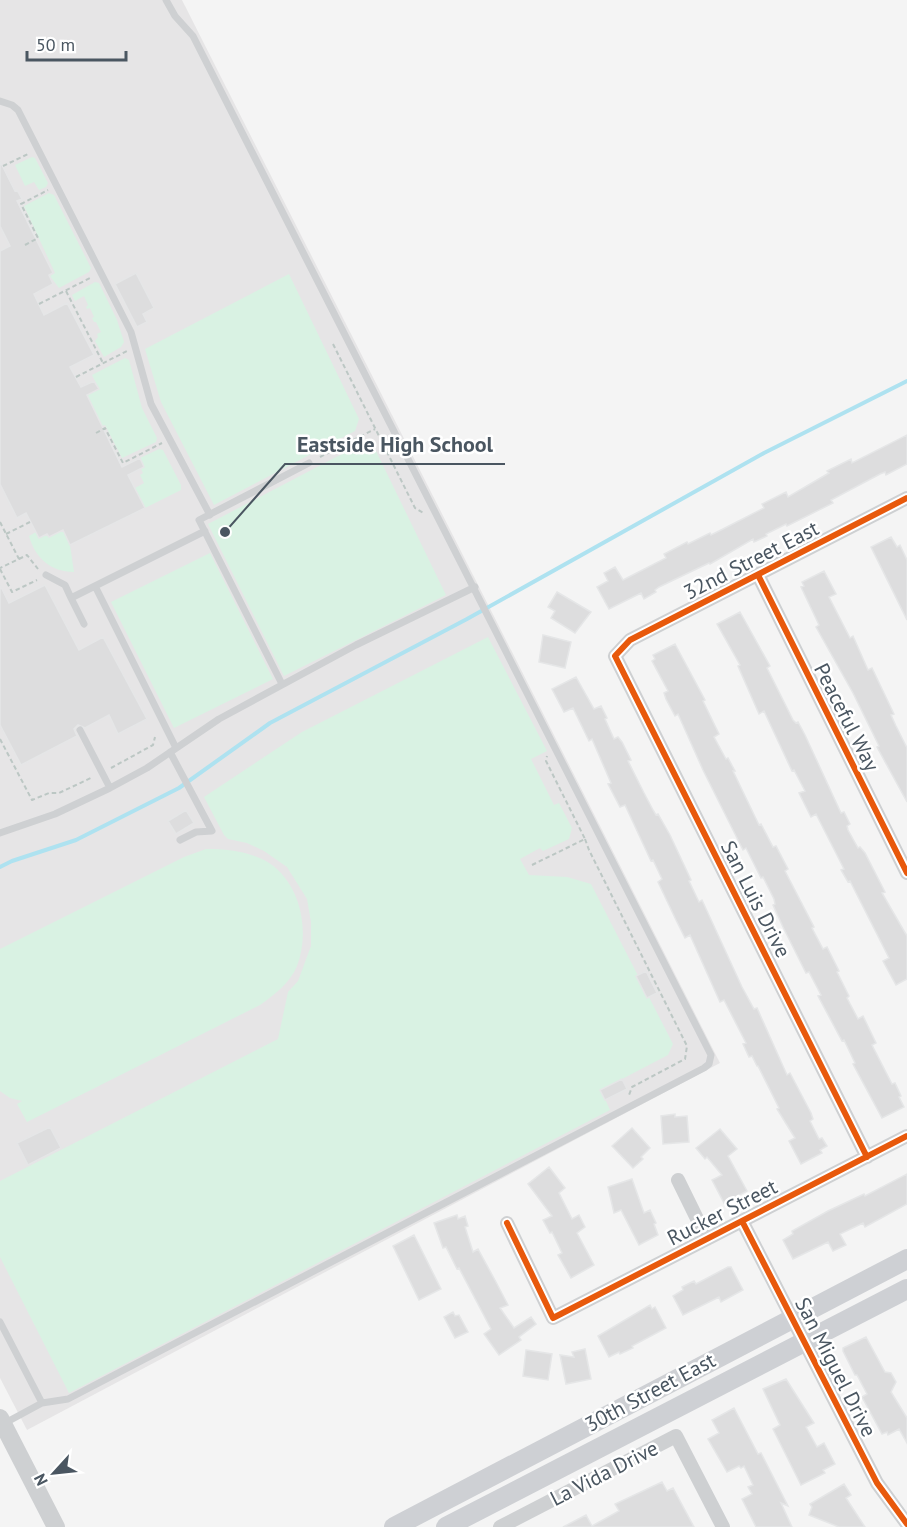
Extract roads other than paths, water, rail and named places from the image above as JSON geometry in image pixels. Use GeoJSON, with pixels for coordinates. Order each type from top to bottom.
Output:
{"type":"FeatureCollection","features":[{"type":"Feature","properties":{"kind":"main road","name":"30th Street East"},"geometry":{"type":"LineString","coordinates":[[394,1527],[907,1259]]}},
{"type":"Feature","properties":{"kind":"main road","name":"30th Street East"},"geometry":{"type":"LineString","coordinates":[[446,1527],[907,1289]]}},
{"type":"Feature","properties":{"kind":"street","name":"32nd Street East"},"geometry":{"type":"LineString","coordinates":[[615,656],[630,640],[907,498]]}},
{"type":"Feature","properties":{"kind":"street","name":"Peaceful Way"},"geometry":{"type":"LineString","coordinates":[[758,575],[907,873]]}},
{"type":"Feature","properties":{"kind":"street","name":"San Luis Drive"},"geometry":{"type":"LineString","coordinates":[[615,656],[867,1157]]}},
{"type":"Feature","properties":{"kind":"street","name":"Rucker Street"},"geometry":{"type":"LineString","coordinates":[[507,1223],[553,1318],[907,1136]]}},
{"type":"Feature","properties":{"kind":"street"},"geometry":{"type":"LineString","coordinates":[[678,1180],[707,1239]]}},
{"type":"Feature","properties":{"kind":"street","name":"San Miguel Drive"},"geometry":{"type":"LineString","coordinates":[[742,1221],[877,1483],[907,1524]]}},
{"type":"Feature","properties":{"kind":"street"},"geometry":{"type":"LineString","coordinates":[[2,1421],[56,1527]]}},
{"type":"Feature","properties":{"kind":"street","name":"La Vida Drive"},"geometry":{"type":"LineString","coordinates":[[500,1527],[676,1436],[723,1527]]}},
{"type":"Feature","properties":{"kind":"lane"},"geometry":{"type":"LineString","coordinates":[[2,1421],[42,1403],[68,1399],[709,1064],[711,1051],[193,36],[175,16],[166,0]]}},
{"type":"Feature","properties":{"kind":"lane"},"geometry":{"type":"LineString","coordinates":[[0,101],[18,110],[57,185],[131,332],[151,404],[210,515]]}},
{"type":"Feature","properties":{"kind":"lane"},"geometry":{"type":"LineString","coordinates":[[282,684],[199,520],[309,464]]}},
{"type":"Feature","properties":{"kind":"lane"},"geometry":{"type":"LineString","coordinates":[[71,598],[205,531]]}},
{"type":"Feature","properties":{"kind":"lane"},"geometry":{"type":"LineString","coordinates":[[46,575],[65,585],[84,624]]}},
{"type":"Feature","properties":{"kind":"lane"},"geometry":{"type":"LineString","coordinates":[[95,586],[212,831],[196,832],[180,840]]}},
{"type":"Feature","properties":{"kind":"lane"},"geometry":{"type":"LineString","coordinates":[[0,833],[55,814],[110,788],[147,768],[219,719],[282,684],[475,587]]}},
{"type":"Feature","properties":{"kind":"lane"},"geometry":{"type":"LineString","coordinates":[[80,730],[110,788]]}},
{"type":"Feature","properties":{"kind":"lane"},"geometry":{"type":"LineString","coordinates":[[0,1322],[42,1403]]}},
{"type":"Feature","properties":{"kind":"waterway"},"geometry":{"type":"LineString","coordinates":[[0,867],[76,840],[179,788],[270,723],[467,619],[764,453],[907,381]]}},
{"type":"Feature","properties":{"kind":"place","name":"Eastside High School"},"geometry":{"type":"Point","coordinates":[225,532]}}]}
